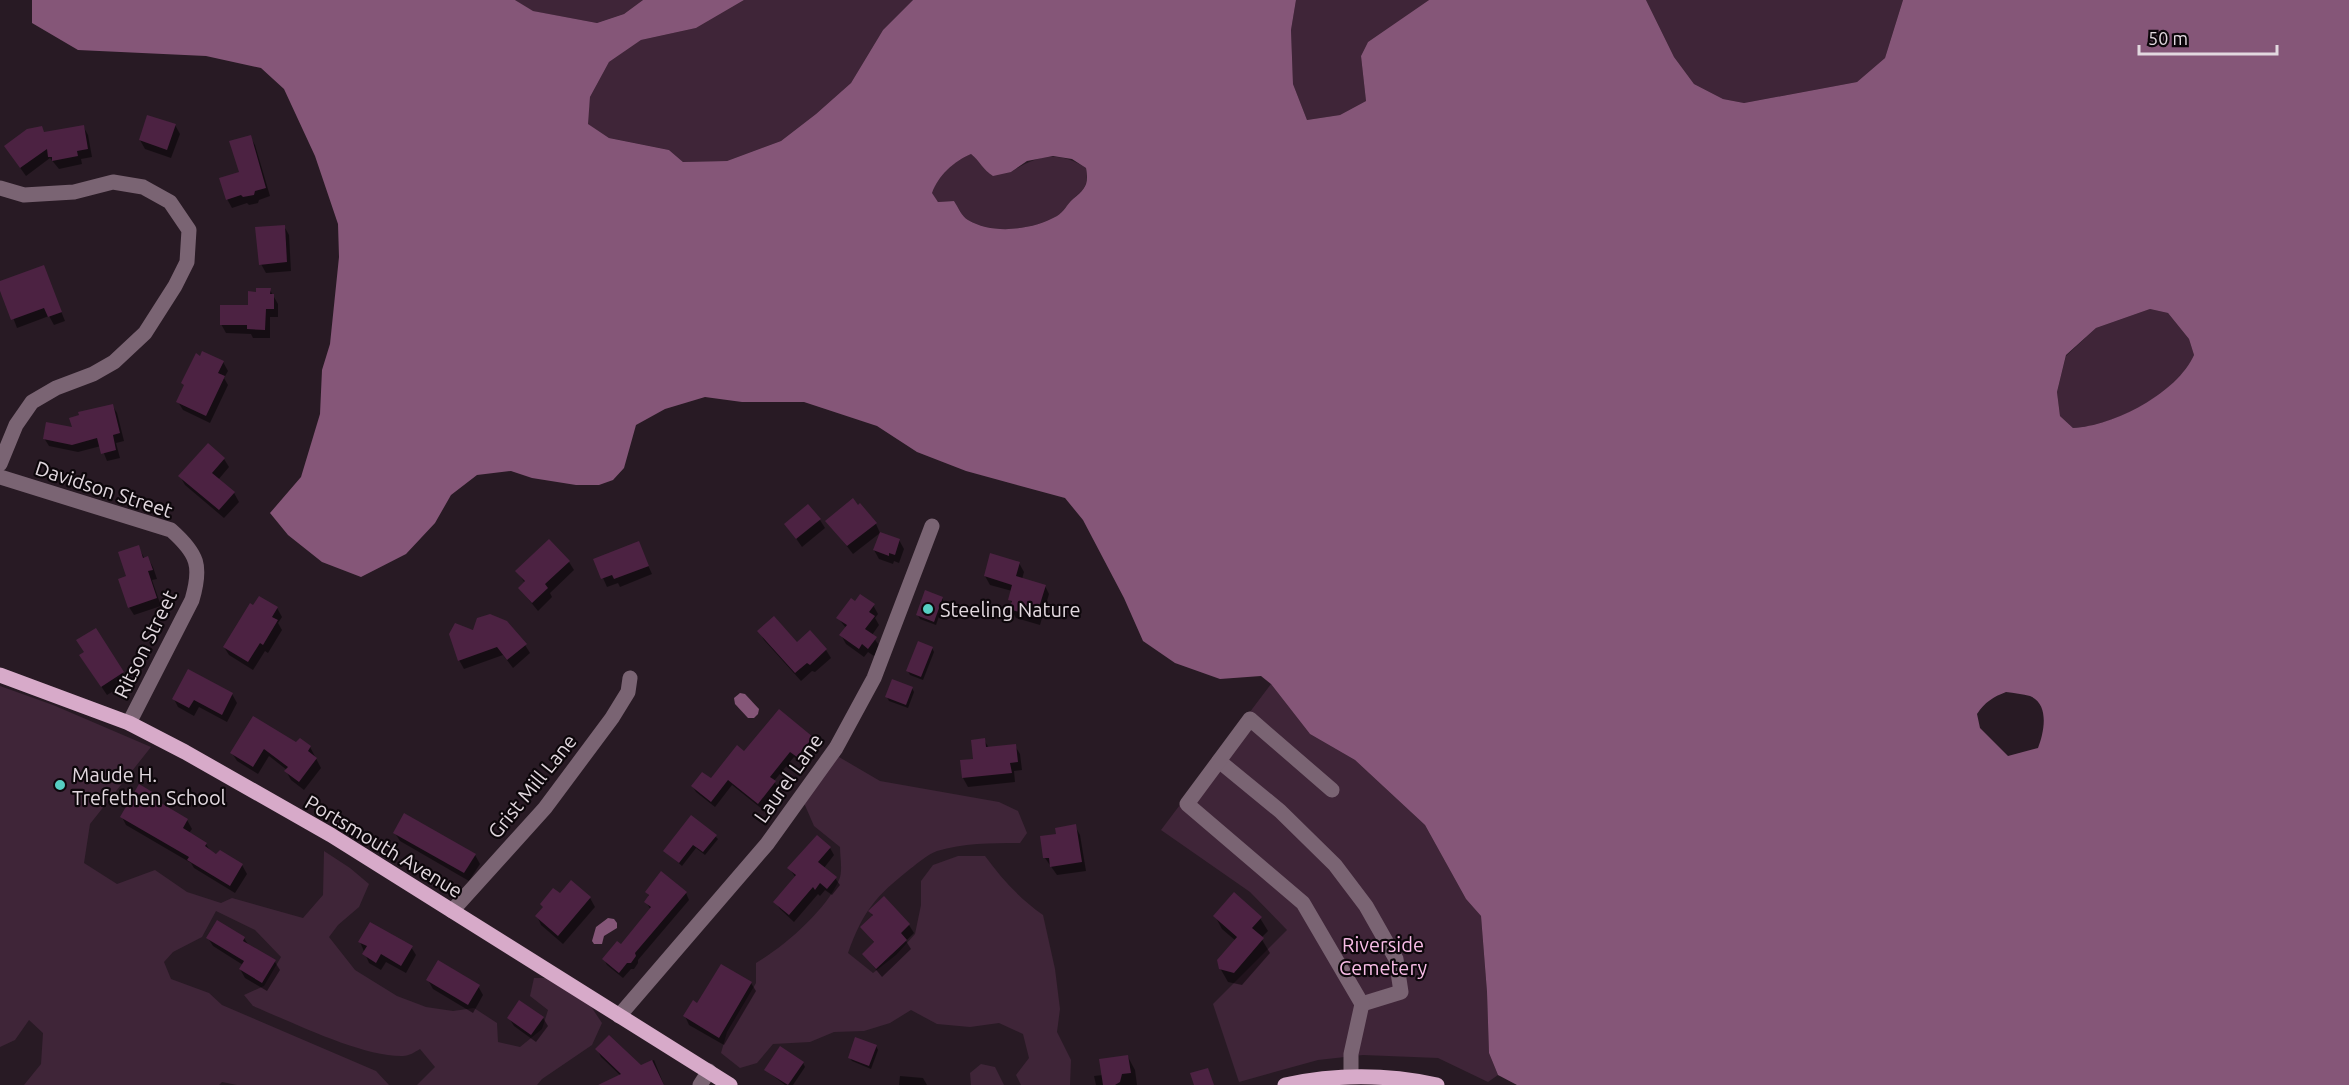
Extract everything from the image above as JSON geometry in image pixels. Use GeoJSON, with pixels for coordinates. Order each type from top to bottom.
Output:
{"type":"FeatureCollection","features":[{"type":"Feature","properties":{"kind":"main road","name":"Portsmouth Avenue"},"geometry":{"type":"LineString","coordinates":[[0,675],[129,723],[185,752],[331,836],[730,1085]]}},
{"type":"Feature","properties":{"kind":"main road"},"geometry":{"type":"LineString","coordinates":[[1285,1085],[1351,1076],[1404,1079],[1437,1085]]}},
{"type":"Feature","properties":{"kind":"street"},"geometry":{"type":"LineString","coordinates":[[0,188],[24,195],[74,192],[114,182],[143,187],[170,202],[189,230],[187,262],[175,286],[145,333],[114,362],[93,374],[56,388],[32,402],[16,425],[0,464]]}},
{"type":"Feature","properties":{"kind":"street","name":"Davidson Street"},"geometry":{"type":"LineString","coordinates":[[0,477],[171,530],[186,544],[197,560],[197,583]]}},
{"type":"Feature","properties":{"kind":"street","name":"Laurel Lane"},"geometry":{"type":"LineString","coordinates":[[619,1016],[767,844],[836,748],[874,678],[932,526]]}},
{"type":"Feature","properties":{"kind":"street","name":"Ritson Street"},"geometry":{"type":"LineString","coordinates":[[129,723],[192,600],[197,583]]}},
{"type":"Feature","properties":{"kind":"street","name":"Grist Mill Lane"},"geometry":{"type":"LineString","coordinates":[[452,911],[545,808],[612,718],[628,692],[630,678]]}},
{"type":"Feature","properties":{"kind":"street"},"geometry":{"type":"LineString","coordinates":[[1332,790],[1250,719],[1187,804],[1303,903],[1362,1004],[1351,1054],[1351,1076]]}},
{"type":"Feature","properties":{"kind":"street"},"geometry":{"type":"LineString","coordinates":[[1219,761],[1280,811],[1335,865],[1365,906],[1396,958],[1401,992],[1362,1004]]}},
{"type":"Feature","properties":{"kind":"street"},"geometry":{"type":"LineString","coordinates":[[700,1085],[709,1071]]}},
{"type":"Feature","properties":{"kind":"green space"},"geometry":{"type":"Polygon","coordinates":[[[515,0],[643,0],[624,14],[597,23],[532,11],[515,0]]]}},
{"type":"Feature","properties":{"kind":"green space"},"geometry":{"type":"Polygon","coordinates":[[[744,0],[913,0],[883,30],[851,83],[781,141],[727,161],[683,162],[669,150],[609,138],[587,124],[590,97],[609,62],[641,40],[696,28],[744,0]]]}},
{"type":"Feature","properties":{"kind":"green space"},"geometry":{"type":"Polygon","coordinates":[[[1296,0],[1429,0],[1368,42],[1361,56],[1366,101],[1340,115],[1307,120],[1293,84],[1291,30],[1296,0]]]}},
{"type":"Feature","properties":{"kind":"green space"},"geometry":{"type":"Polygon","coordinates":[[[1646,0],[1903,0],[1885,58],[1857,82],[1744,103],[1723,99],[1694,84],[1674,57],[1646,0]]]}},
{"type":"Feature","properties":{"kind":"green space"},"geometry":{"type":"Polygon","coordinates":[[[971,154],[980,161],[1011,172],[1039,159],[1057,157],[1067,159],[1086,168],[1087,178],[1083,189],[1057,216],[1036,225],[1012,229],[989,228],[966,219],[954,201],[938,202],[931,193],[947,170],[971,154]]]}},
{"type":"Feature","properties":{"kind":"green space"},"geometry":{"type":"Polygon","coordinates":[[[2150,309],[2168,313],[2189,339],[2194,355],[2185,369],[2159,395],[2125,414],[2089,426],[2073,428],[2060,416],[2057,392],[2066,356],[2096,328],[2150,309]]]}},
{"type":"Feature","properties":{"kind":"green space","name":"Riverside Cemetery"},"geometry":{"type":"Polygon","coordinates":[[[1271,684],[1310,734],[1355,760],[1425,825],[1466,899],[1481,916],[1489,1053],[1498,1075],[1488,1082],[1438,1058],[1363,1055],[1318,1060],[1239,1082],[1213,1004],[1287,930],[1250,892],[1161,830],[1271,684]]]}},
{"type":"Feature","properties":{"kind":"green space"},"geometry":{"type":"Polygon","coordinates":[[[0,686],[53,705],[151,747],[90,824],[84,863],[117,884],[155,870],[187,892],[221,903],[232,898],[303,918],[323,895],[324,851],[369,884],[359,907],[338,925],[329,937],[355,970],[397,996],[426,1007],[453,1011],[474,1008],[497,1023],[498,1042],[520,1047],[542,1029],[548,1010],[530,996],[534,978],[549,978],[590,1005],[602,1023],[592,1045],[542,1079],[537,1085],[417,1085],[435,1067],[420,1049],[403,1056],[368,1051],[327,1037],[253,1006],[244,995],[264,986],[281,957],[255,930],[216,911],[202,937],[173,952],[164,962],[171,979],[209,993],[222,1005],[376,1071],[389,1085],[237,1085],[222,1082],[219,1085],[24,1085],[41,1064],[43,1033],[29,1020],[15,1040],[0,1047],[0,686]]]}},
{"type":"Feature","properties":{"kind":"green space"},"geometry":{"type":"Polygon","coordinates":[[[839,757],[880,781],[999,802],[1018,811],[1027,833],[1020,843],[957,846],[927,856],[879,896],[859,926],[848,953],[873,973],[896,955],[915,934],[921,905],[921,881],[933,865],[958,856],[985,856],[1011,888],[1043,915],[1055,969],[1060,1009],[1057,1032],[1071,1060],[1070,1085],[1021,1085],[1016,1075],[1029,1058],[1023,1034],[999,1023],[970,1027],[937,1024],[911,1010],[890,1023],[864,1031],[834,1032],[810,1042],[773,1044],[757,1063],[740,1068],[721,1053],[727,1032],[756,983],[756,963],[779,947],[815,915],[839,880],[840,847],[814,826],[804,803],[825,772],[839,757]]]}},
{"type":"Feature","properties":{"kind":"green space"},"geometry":{"type":"Polygon","coordinates":[[[981,1064],[995,1067],[1004,1085],[971,1085],[970,1073],[981,1064]]]}},
{"type":"Feature","properties":{"kind":"shaded area"},"geometry":{"type":"Polygon","coordinates":[[[32,0],[515,0],[533,11],[597,23],[624,14],[643,0],[744,0],[696,28],[641,40],[609,62],[590,97],[588,124],[609,138],[669,150],[683,162],[727,161],[781,141],[851,83],[883,30],[913,0],[1296,0],[1291,30],[1293,84],[1307,120],[1340,115],[1366,101],[1361,56],[1368,42],[1429,0],[1646,0],[1674,57],[1694,84],[1723,99],[1744,103],[1857,82],[1885,58],[1903,0],[2349,0],[2349,1085],[1517,1085],[1498,1075],[1489,1053],[1481,916],[1466,899],[1425,825],[1355,760],[1310,734],[1271,684],[1261,676],[1220,679],[1175,663],[1143,641],[1124,598],[1083,520],[1065,498],[966,471],[917,452],[877,426],[804,402],[742,402],[705,397],[665,409],[636,425],[624,468],[613,480],[599,485],[576,485],[532,478],[511,471],[477,475],[451,495],[435,523],[406,554],[361,577],[322,562],[288,535],[270,513],[301,477],[320,414],[322,370],[330,344],[339,257],[338,224],[315,156],[284,89],[261,68],[206,56],[78,50],[32,23],[32,0]],[[971,154],[947,170],[932,193],[938,202],[954,201],[966,219],[989,228],[1012,229],[1036,225],[1057,216],[1083,189],[1087,179],[1086,168],[1072,159],[1053,156],[1027,161],[1011,172],[993,176],[971,154]],[[2150,309],[2096,328],[2066,355],[2057,392],[2060,416],[2073,428],[2107,421],[2142,405],[2174,382],[2186,369],[2194,355],[2189,339],[2168,313],[2150,309]],[[2006,692],[1993,698],[1977,714],[1980,728],[2008,756],[2038,748],[2044,719],[2041,705],[2030,696],[2006,692]]]}},
{"type":"Feature","properties":{"kind":"shaded area"},"geometry":{"type":"Polygon","coordinates":[[[740,693],[745,694],[759,709],[754,718],[748,718],[735,704],[734,698],[740,693]]]}},
{"type":"Feature","properties":{"kind":"shaded area"},"geometry":{"type":"Polygon","coordinates":[[[608,918],[614,919],[617,928],[604,936],[602,944],[594,944],[592,941],[596,927],[608,918]]]}},
{"type":"Feature","properties":{"kind":"building"},"geometry":{"type":"Polygon","coordinates":[[[147,115],[176,124],[167,150],[139,140],[147,115]]]}},
{"type":"Feature","properties":{"kind":"building"},"geometry":{"type":"Polygon","coordinates":[[[84,125],[88,149],[77,151],[78,156],[52,161],[52,157],[48,157],[47,149],[20,168],[4,146],[27,129],[42,126],[44,132],[84,125]]]}},
{"type":"Feature","properties":{"kind":"building"},"geometry":{"type":"Polygon","coordinates":[[[251,135],[266,188],[255,191],[254,195],[243,197],[241,195],[226,200],[219,178],[239,172],[229,141],[251,135]]]}},
{"type":"Feature","properties":{"kind":"building"},"geometry":{"type":"Polygon","coordinates":[[[285,225],[287,262],[259,265],[255,227],[285,225]]]}},
{"type":"Feature","properties":{"kind":"building"},"geometry":{"type":"Polygon","coordinates":[[[44,265],[62,312],[48,317],[44,308],[11,320],[0,291],[0,281],[44,265]]]}},
{"type":"Feature","properties":{"kind":"building"},"geometry":{"type":"Polygon","coordinates":[[[256,288],[271,288],[270,294],[274,294],[274,309],[266,309],[265,330],[247,329],[247,325],[220,325],[220,305],[248,305],[248,291],[256,292],[256,288]]]}},
{"type":"Feature","properties":{"kind":"building"},"geometry":{"type":"Polygon","coordinates":[[[202,351],[224,361],[218,373],[225,376],[206,416],[176,402],[184,385],[181,383],[196,353],[200,356],[202,351]]]}},
{"type":"Feature","properties":{"kind":"building"},"geometry":{"type":"Polygon","coordinates":[[[113,404],[120,433],[113,435],[116,450],[101,454],[97,438],[72,445],[43,439],[46,422],[72,427],[69,418],[79,415],[78,412],[113,404]]]}},
{"type":"Feature","properties":{"kind":"building"},"geometry":{"type":"Polygon","coordinates":[[[208,443],[225,458],[212,473],[235,492],[219,510],[178,476],[208,443]]]}},
{"type":"Feature","properties":{"kind":"building"},"geometry":{"type":"Polygon","coordinates":[[[853,498],[877,523],[847,546],[825,521],[853,498]]]}},
{"type":"Feature","properties":{"kind":"building"},"geometry":{"type":"Polygon","coordinates":[[[808,504],[821,519],[796,539],[784,524],[808,504]]]}},
{"type":"Feature","properties":{"kind":"building"},"geometry":{"type":"Polygon","coordinates":[[[880,532],[900,539],[895,555],[889,553],[889,556],[873,550],[880,532]]]}},
{"type":"Feature","properties":{"kind":"building"},"geometry":{"type":"Polygon","coordinates":[[[549,539],[570,561],[545,584],[548,588],[532,603],[518,588],[525,581],[515,571],[549,539]]]}},
{"type":"Feature","properties":{"kind":"building"},"geometry":{"type":"Polygon","coordinates":[[[639,541],[649,566],[614,579],[612,575],[601,579],[593,559],[639,541]]]}},
{"type":"Feature","properties":{"kind":"building"},"geometry":{"type":"Polygon","coordinates":[[[139,545],[143,558],[148,556],[153,570],[148,571],[157,598],[128,608],[118,579],[126,576],[118,552],[139,545]]]}},
{"type":"Feature","properties":{"kind":"building"},"geometry":{"type":"Polygon","coordinates":[[[990,553],[1020,562],[1016,576],[1046,585],[1036,617],[1009,609],[1012,601],[1008,600],[1012,585],[984,576],[990,553]]]}},
{"type":"Feature","properties":{"kind":"building","name":"Steeling Nature"},"geometry":{"type":"Polygon","coordinates":[[[925,590],[943,597],[934,622],[916,615],[925,590]]]}},
{"type":"Feature","properties":{"kind":"building"},"geometry":{"type":"Polygon","coordinates":[[[860,594],[875,604],[869,612],[875,616],[865,629],[877,637],[868,649],[862,644],[859,649],[839,635],[847,625],[836,618],[851,598],[855,601],[860,594]]]}},
{"type":"Feature","properties":{"kind":"building"},"geometry":{"type":"Polygon","coordinates":[[[259,596],[278,607],[272,617],[278,620],[263,645],[260,643],[248,662],[223,647],[250,603],[253,605],[259,596]]]}},
{"type":"Feature","properties":{"kind":"building"},"geometry":{"type":"Polygon","coordinates":[[[490,614],[507,621],[527,644],[507,660],[497,647],[458,661],[449,634],[455,623],[473,630],[477,618],[490,614]]]}},
{"type":"Feature","properties":{"kind":"building"},"geometry":{"type":"Polygon","coordinates":[[[774,616],[797,642],[810,630],[827,649],[810,665],[807,663],[795,673],[757,631],[774,616]]]}},
{"type":"Feature","properties":{"kind":"building"},"geometry":{"type":"Polygon","coordinates":[[[96,628],[124,672],[101,687],[79,655],[84,652],[76,640],[96,628]]]}},
{"type":"Feature","properties":{"kind":"building"},"geometry":{"type":"Polygon","coordinates":[[[918,641],[933,647],[921,677],[906,671],[918,641]]]}},
{"type":"Feature","properties":{"kind":"building"},"geometry":{"type":"Polygon","coordinates":[[[188,669],[233,693],[222,715],[194,700],[189,708],[172,699],[188,669]]]}},
{"type":"Feature","properties":{"kind":"building"},"geometry":{"type":"Polygon","coordinates":[[[892,679],[913,687],[906,705],[885,697],[892,679]]]}},
{"type":"Feature","properties":{"kind":"building"},"geometry":{"type":"Polygon","coordinates":[[[779,709],[813,737],[797,757],[790,752],[770,777],[776,781],[758,804],[728,780],[711,802],[691,786],[702,772],[711,778],[737,745],[744,751],[779,709]]]}},
{"type":"Feature","properties":{"kind":"building"},"geometry":{"type":"Polygon","coordinates":[[[253,716],[296,742],[300,738],[311,746],[308,751],[317,758],[299,782],[284,771],[288,767],[264,749],[253,767],[230,753],[253,716]]]}},
{"type":"Feature","properties":{"kind":"building"},"geometry":{"type":"Polygon","coordinates":[[[985,738],[986,747],[1016,744],[1018,762],[1010,763],[1012,773],[962,778],[960,760],[973,759],[971,740],[985,738]]]}},
{"type":"Feature","properties":{"kind":"building"},"geometry":{"type":"Polygon","coordinates":[[[139,784],[154,793],[151,797],[188,819],[183,828],[207,843],[205,846],[216,854],[220,850],[243,864],[230,886],[187,860],[189,857],[120,817],[139,784]]]}},
{"type":"Feature","properties":{"kind":"building"},"geometry":{"type":"Polygon","coordinates":[[[404,813],[476,854],[464,873],[393,833],[404,813]]]}},
{"type":"Feature","properties":{"kind":"building"},"geometry":{"type":"Polygon","coordinates":[[[691,815],[717,835],[703,852],[693,845],[679,863],[663,851],[691,815]]]}},
{"type":"Feature","properties":{"kind":"building"},"geometry":{"type":"Polygon","coordinates":[[[1076,824],[1082,862],[1050,867],[1049,858],[1043,858],[1040,836],[1056,834],[1055,828],[1076,824]]]}},
{"type":"Feature","properties":{"kind":"building"},"geometry":{"type":"Polygon","coordinates":[[[817,835],[831,847],[818,862],[837,877],[827,889],[820,883],[815,890],[813,887],[789,915],[773,902],[796,875],[787,868],[817,835]]]}},
{"type":"Feature","properties":{"kind":"building"},"geometry":{"type":"Polygon","coordinates":[[[661,871],[687,892],[635,953],[636,956],[631,963],[627,963],[619,973],[602,959],[617,941],[621,944],[651,907],[644,902],[649,895],[645,892],[661,871]]]}},
{"type":"Feature","properties":{"kind":"building"},"geometry":{"type":"Polygon","coordinates":[[[571,880],[591,897],[558,936],[535,916],[543,907],[540,904],[553,888],[560,893],[571,880]]]}},
{"type":"Feature","properties":{"kind":"building"},"geometry":{"type":"Polygon","coordinates":[[[1234,892],[1262,917],[1252,928],[1264,938],[1234,973],[1219,969],[1217,960],[1237,937],[1213,916],[1234,892]]]}},
{"type":"Feature","properties":{"kind":"building"},"geometry":{"type":"Polygon","coordinates":[[[884,896],[910,924],[901,933],[907,940],[876,969],[862,954],[874,942],[860,927],[873,915],[868,911],[884,896]]]}},
{"type":"Feature","properties":{"kind":"building"},"geometry":{"type":"Polygon","coordinates":[[[217,920],[245,937],[243,941],[276,960],[262,983],[239,969],[244,961],[206,938],[217,920]]]}},
{"type":"Feature","properties":{"kind":"building"},"geometry":{"type":"Polygon","coordinates":[[[370,922],[413,946],[401,966],[381,954],[376,963],[362,954],[367,946],[358,942],[370,922]]]}},
{"type":"Feature","properties":{"kind":"building"},"geometry":{"type":"Polygon","coordinates":[[[438,960],[480,985],[468,1005],[426,980],[438,960]]]}},
{"type":"Feature","properties":{"kind":"building"},"geometry":{"type":"Polygon","coordinates":[[[721,964],[752,982],[719,1038],[683,1016],[693,1000],[697,1003],[721,964]]]}},
{"type":"Feature","properties":{"kind":"building"},"geometry":{"type":"Polygon","coordinates":[[[519,1000],[544,1017],[531,1035],[507,1018],[519,1000]]]}},
{"type":"Feature","properties":{"kind":"building"},"geometry":{"type":"Polygon","coordinates":[[[609,1035],[641,1065],[652,1060],[664,1085],[598,1085],[621,1074],[595,1049],[609,1035]]]}},
{"type":"Feature","properties":{"kind":"building"},"geometry":{"type":"Polygon","coordinates":[[[855,1037],[877,1045],[869,1066],[848,1058],[855,1037]]]}},
{"type":"Feature","properties":{"kind":"building"},"geometry":{"type":"Polygon","coordinates":[[[780,1046],[804,1062],[788,1085],[764,1070],[780,1046]]]}},
{"type":"Feature","properties":{"kind":"building"},"geometry":{"type":"Polygon","coordinates":[[[1128,1055],[1131,1073],[1122,1074],[1120,1082],[1115,1085],[1103,1085],[1099,1059],[1128,1055]]]}},
{"type":"Feature","properties":{"kind":"building"},"geometry":{"type":"Polygon","coordinates":[[[1208,1068],[1214,1085],[1194,1085],[1190,1073],[1208,1068]]]}},
{"type":"Feature","properties":{"kind":"place","name":"Steeling Nature"},"geometry":{"type":"Point","coordinates":[928,609]}},
{"type":"Feature","properties":{"kind":"place","name":"Maude H. Trefethen School"},"geometry":{"type":"Point","coordinates":[60,785]}}]}
